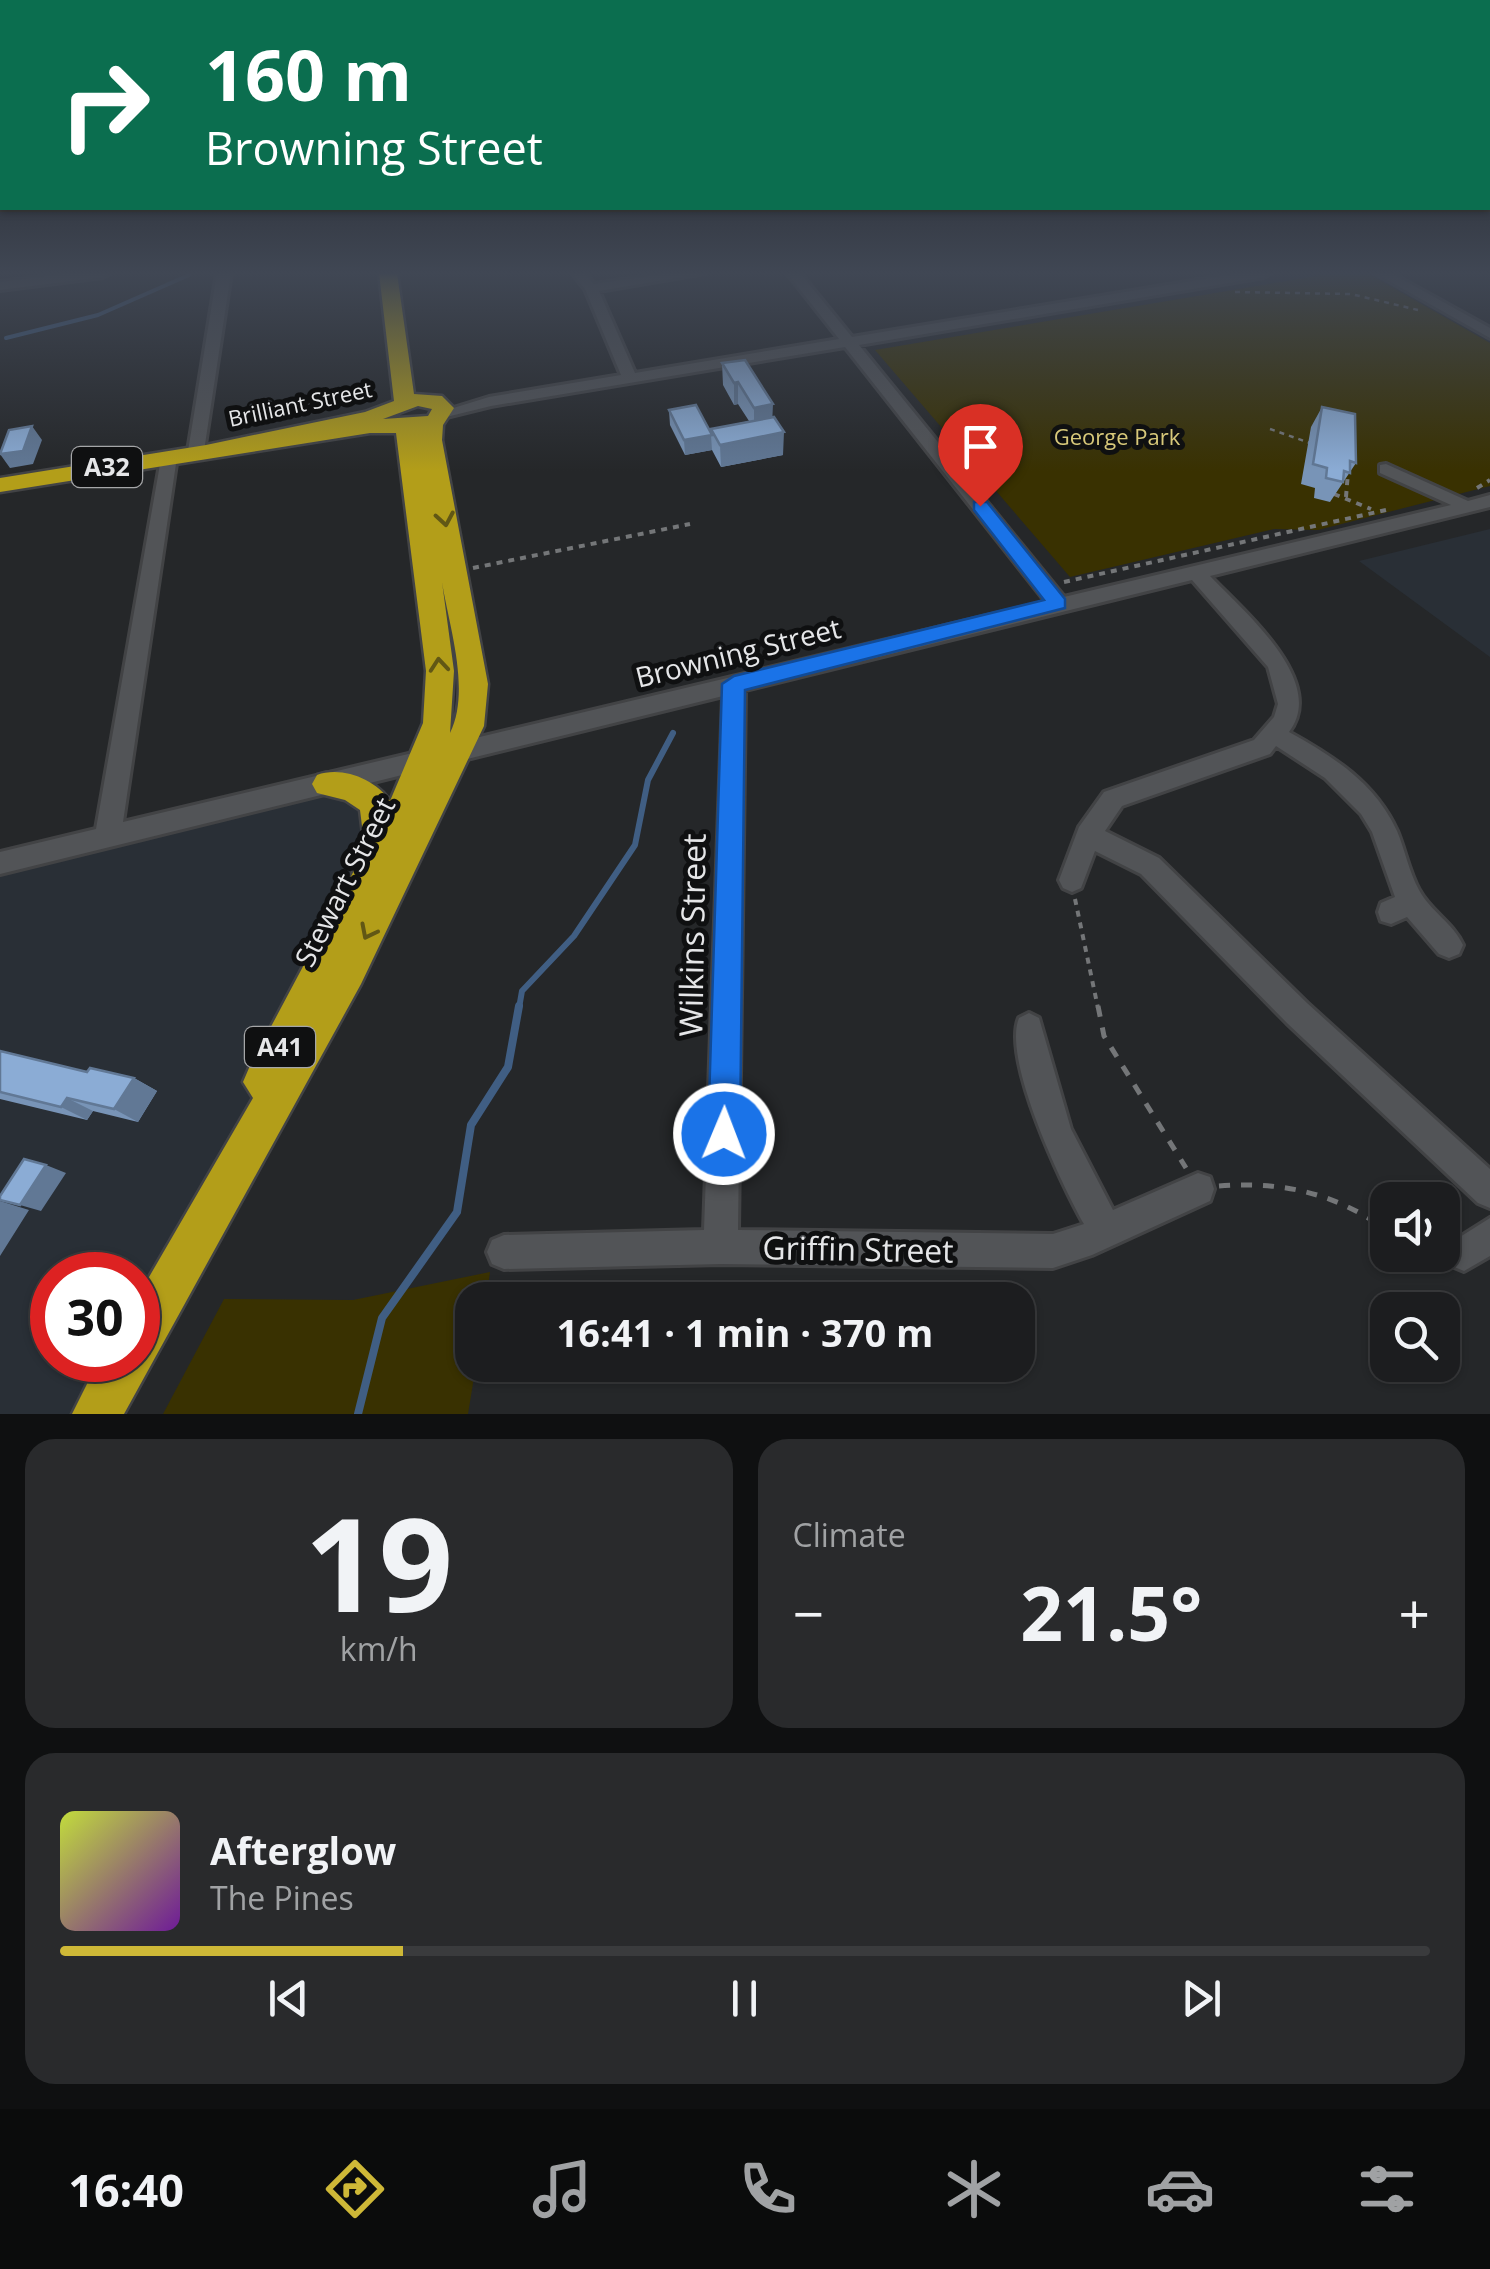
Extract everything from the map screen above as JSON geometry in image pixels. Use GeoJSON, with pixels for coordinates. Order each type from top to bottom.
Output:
{"type":"FeatureCollection","features":[{"type":"Feature","properties":{"kind":"highway","name":"Stewart Street"},"geometry":{"type":"LineString","coordinates":[[160,1301],[348,972],[443,756],[438,722],[440,671],[412,443],[401,415],[394,339]]}},
{"type":"Feature","properties":{"kind":"highway","name":"Stewart Street"},"geometry":{"type":"LineString","coordinates":[[160,1293],[374,868],[443,756],[469,726],[473,684],[431,440],[436,410],[419,339]]}},
{"type":"Feature","properties":{"kind":"highway","name":"A32"},"geometry":{"type":"LineString","coordinates":[[401,415],[436,410]]}},
{"type":"Feature","properties":{"kind":"highway","name":"Brilliant Street"},"geometry":{"type":"LineString","coordinates":[[0,485],[401,415]]}},
{"type":"Feature","properties":{"kind":"highway"},"geometry":{"type":"LineString","coordinates":[[328,784],[358,788],[379,807],[384,822],[374,868]]}},
{"type":"Feature","properties":{"kind":"street"},"geometry":{"type":"LineString","coordinates":[[205,450],[217,339]]}},
{"type":"Feature","properties":{"kind":"street"},"geometry":{"type":"LineString","coordinates":[[613,339],[630,378]]}},
{"type":"Feature","properties":{"kind":"street"},"geometry":{"type":"LineString","coordinates":[[847,339],[1051,595]]}},
{"type":"Feature","properties":{"kind":"street"},"geometry":{"type":"LineString","coordinates":[[436,410],[867,339]]}},
{"type":"Feature","properties":{"kind":"street"},"geometry":{"type":"LineString","coordinates":[[108,835],[168,457]]}},
{"type":"Feature","properties":{"kind":"street"},"geometry":{"type":"LineString","coordinates":[[1386,469],[1458,502]]}},
{"type":"Feature","properties":{"kind":"street","name":"Browning Street"},"geometry":{"type":"LineString","coordinates":[[0,863],[734,684],[1051,595],[1196,572],[1458,502],[1490,501]]}},
{"type":"Feature","properties":{"kind":"street"},"geometry":{"type":"LineString","coordinates":[[1072,880],[1088,836],[1113,799],[1136,787],[1246,754],[1276,734],[1289,704],[1278,664],[1196,572]]}},
{"type":"Feature","properties":{"kind":"street","name":"Wilkins Street"},"geometry":{"type":"LineString","coordinates":[[721,1247],[734,684]]}},
{"type":"Feature","properties":{"kind":"street"},"geometry":{"type":"LineString","coordinates":[[1276,734],[1324,762],[1364,800],[1379,821],[1401,908],[1449,945]]}},
{"type":"Feature","properties":{"kind":"street"},"geometry":{"type":"LineString","coordinates":[[1088,836],[1150,866],[1297,1012],[1490,1191]]}},
{"type":"Feature","properties":{"kind":"street"},"geometry":{"type":"LineString","coordinates":[[1029,1028],[1049,1122],[1064,1158],[1106,1230]]}},
{"type":"Feature","properties":{"kind":"street","name":"Griffin Street"},"geometry":{"type":"LineString","coordinates":[[504,1252],[721,1247],[1015,1254],[1052,1250],[1198,1188]]}},
{"type":"Feature","properties":{"kind":"path"},"geometry":{"type":"LineString","coordinates":[[1270,429],[1310,443],[1308,458]]}},
{"type":"Feature","properties":{"kind":"path"},"geometry":{"type":"LineString","coordinates":[[1346,497],[1348,467]]}},
{"type":"Feature","properties":{"kind":"path"},"geometry":{"type":"LineString","coordinates":[[1458,502],[1490,480]]}},
{"type":"Feature","properties":{"kind":"path"},"geometry":{"type":"LineString","coordinates":[[1319,491],[1346,497],[1372,510]]}},
{"type":"Feature","properties":{"kind":"path"},"geometry":{"type":"LineString","coordinates":[[1051,595],[1372,510],[1392,510]]}},
{"type":"Feature","properties":{"kind":"path"},"geometry":{"type":"LineString","coordinates":[[454,572],[690,524]]}},
{"type":"Feature","properties":{"kind":"path"},"geometry":{"type":"LineString","coordinates":[[1072,880],[1104,1036],[1198,1188],[1246,1183],[1308,1190],[1340,1200],[1370,1219]]}},
{"type":"Feature","properties":{"kind":"shaded area"},"geometry":{"type":"Polygon","coordinates":[[[1490,529],[1490,657],[1359,561],[1490,529]]]}},
{"type":"Feature","properties":{"kind":"shaded area"},"geometry":{"type":"Polygon","coordinates":[[[328,784],[383,822],[321,966],[160,1292],[160,1252],[30,1252],[30,1382],[114,1382],[97,1414],[0,1414],[0,866],[328,784]]]}},
{"type":"Feature","properties":{"kind":"green space","name":"George Park"},"geometry":{"type":"Polygon","coordinates":[[[941,339],[1483,339],[1490,343],[1490,486],[1318,530],[1274,529],[1070,577],[875,350],[941,339]]]}},
{"type":"Feature","properties":{"kind":"green space"},"geometry":{"type":"Polygon","coordinates":[[[490,1272],[489,1282],[455,1282],[455,1382],[473,1382],[468,1414],[163,1414],[224,1299],[353,1300],[490,1272]]]}},
{"type":"Feature","properties":{"kind":"building"},"geometry":{"type":"Polygon","coordinates":[[[745,360],[773,404],[754,408],[722,363],[745,360]]]}},
{"type":"Feature","properties":{"kind":"building"},"geometry":{"type":"Polygon","coordinates":[[[696,405],[712,435],[684,440],[669,410],[696,405]]]}},
{"type":"Feature","properties":{"kind":"building"},"geometry":{"type":"Polygon","coordinates":[[[1322,407],[1355,414],[1356,463],[1350,461],[1350,473],[1344,471],[1343,482],[1326,478],[1327,468],[1313,464],[1322,407]]]}},
{"type":"Feature","properties":{"kind":"building"},"geometry":{"type":"Polygon","coordinates":[[[774,417],[784,432],[720,445],[711,429],[774,417]]]}},
{"type":"Feature","properties":{"kind":"building"},"geometry":{"type":"Polygon","coordinates":[[[32,426],[23,451],[0,454],[9,430],[32,426]]]}},
{"type":"Feature","properties":{"kind":"building"},"geometry":{"type":"Polygon","coordinates":[[[0,1051],[87,1072],[90,1068],[134,1078],[114,1109],[67,1098],[61,1107],[0,1092],[0,1051]]]}},
{"type":"Feature","properties":{"kind":"building"},"geometry":{"type":"Polygon","coordinates":[[[24,1159],[46,1165],[20,1205],[0,1200],[0,1196],[24,1159]]]}},
{"type":"Feature","properties":{"kind":"waterway"},"geometry":{"type":"LineString","coordinates":[[519,1008],[522,991],[574,936],[635,845],[648,780],[673,733]]}},
{"type":"Feature","properties":{"kind":"waterway"},"geometry":{"type":"LineString","coordinates":[[358,1414],[382,1318],[457,1212],[471,1125],[508,1067],[519,1006]]}},
{"type":"Feature","properties":{"kind":"route"},"geometry":{"type":"LineString","coordinates":[[724,1134],[734,684],[1058,604],[980,506]]}}]}
